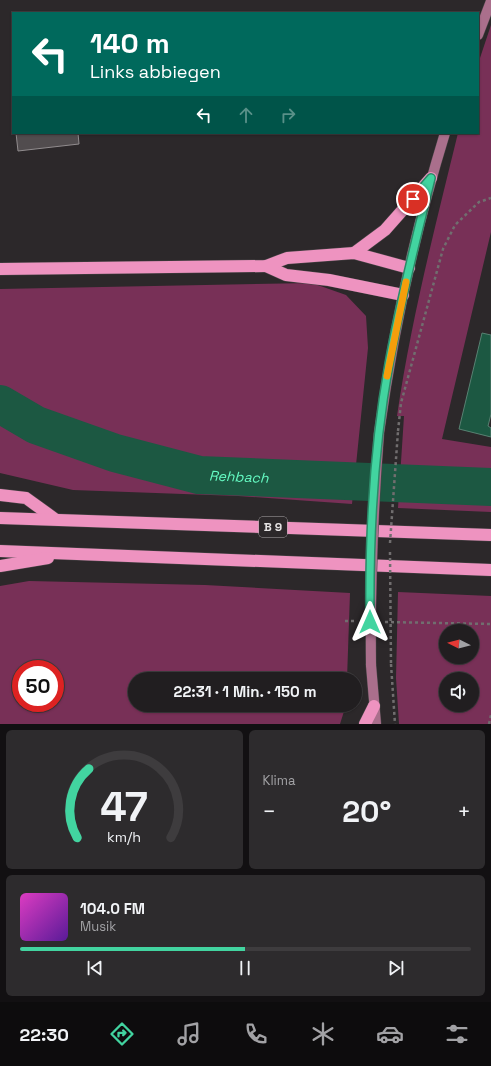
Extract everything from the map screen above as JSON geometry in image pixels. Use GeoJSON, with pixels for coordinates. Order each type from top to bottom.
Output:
{"type":"FeatureCollection","features":[{"type":"Feature","properties":{"kind":"highway"},"geometry":{"type":"LineString","coordinates":[[354,253],[385,230],[431,178]]}},
{"type":"Feature","properties":{"kind":"highway"},"geometry":{"type":"LineString","coordinates":[[0,268],[266,266],[286,258],[354,253],[409,268]]}},
{"type":"Feature","properties":{"kind":"highway"},"geometry":{"type":"LineString","coordinates":[[266,266],[286,276],[329,280],[403,295]]}},
{"type":"Feature","properties":{"kind":"highway"},"geometry":{"type":"LineString","coordinates":[[0,495],[26,498],[55,519]]}},
{"type":"Feature","properties":{"kind":"highway","name":"B 9"},"geometry":{"type":"LineString","coordinates":[[0,518],[491,535]]}},
{"type":"Feature","properties":{"kind":"highway"},"geometry":{"type":"LineString","coordinates":[[0,551],[491,570]]}},
{"type":"Feature","properties":{"kind":"highway"},"geometry":{"type":"LineString","coordinates":[[0,566],[77,553]]}},
{"type":"Feature","properties":{"kind":"highway"},"geometry":{"type":"LineString","coordinates":[[365,724],[374,706]]}},
{"type":"Feature","properties":{"kind":"main road"},"geometry":{"type":"LineString","coordinates":[[479,31],[491,1]]}},
{"type":"Feature","properties":{"kind":"main road"},"geometry":{"type":"LineString","coordinates":[[376,724],[371,665],[370,607],[372,520],[379,433],[388,365],[403,295],[431,178],[445,134]]}},
{"type":"Feature","properties":{"kind":"path"},"geometry":{"type":"LineString","coordinates":[[395,724],[392,664],[390,548],[401,403],[443,249],[455,225],[478,202],[491,198]]}},
{"type":"Feature","properties":{"kind":"path"},"geometry":{"type":"LineString","coordinates":[[345,621],[360,621]]}},
{"type":"Feature","properties":{"kind":"path"},"geometry":{"type":"LineString","coordinates":[[383,622],[491,624]]}},
{"type":"Feature","properties":{"kind":"path"},"geometry":{"type":"LineString","coordinates":[[489,724],[491,715]]}},
{"type":"Feature","properties":{"kind":"shaded area"},"geometry":{"type":"Polygon","coordinates":[[[491,25],[491,232],[442,439],[491,447],[491,512],[398,508],[404,416],[397,416],[409,344],[424,274],[458,134],[479,134],[479,61],[491,25]]]}},
{"type":"Feature","properties":{"kind":"shaded area"},"geometry":{"type":"Polygon","coordinates":[[[312,283],[346,295],[366,316],[368,348],[352,504],[238,496],[73,490],[0,473],[0,289],[312,283]]]}},
{"type":"Feature","properties":{"kind":"shaded area"},"geometry":{"type":"Polygon","coordinates":[[[482,333],[491,335],[491,414],[488,426],[491,428],[491,437],[459,429],[482,333]]]}},
{"type":"Feature","properties":{"kind":"shaded area"},"geometry":{"type":"Polygon","coordinates":[[[29,581],[205,585],[350,593],[347,672],[128,672],[128,712],[344,712],[340,724],[0,724],[0,586],[29,581]]]}},
{"type":"Feature","properties":{"kind":"shaded area"},"geometry":{"type":"Polygon","coordinates":[[[398,592],[491,596],[491,724],[399,724],[396,678],[398,592]]]}},
{"type":"Feature","properties":{"kind":"building"},"geometry":{"type":"Polygon","coordinates":[[[16,134],[78,134],[79,144],[18,151],[16,134]]]}},
{"type":"Feature","properties":{"kind":"waterway","name":"Rehbach"},"geometry":{"type":"LineString","coordinates":[[0,404],[36,425],[115,453],[199,475],[491,487]]}},
{"type":"Feature","properties":{"kind":"slow traffic"},"geometry":{"type":"LineString","coordinates":[[387,376],[406,282]]}},
{"type":"Feature","properties":{"kind":"route"},"geometry":{"type":"LineString","coordinates":[[370,622],[372,520],[379,433],[388,365],[431,178],[413,199]]}}]}
